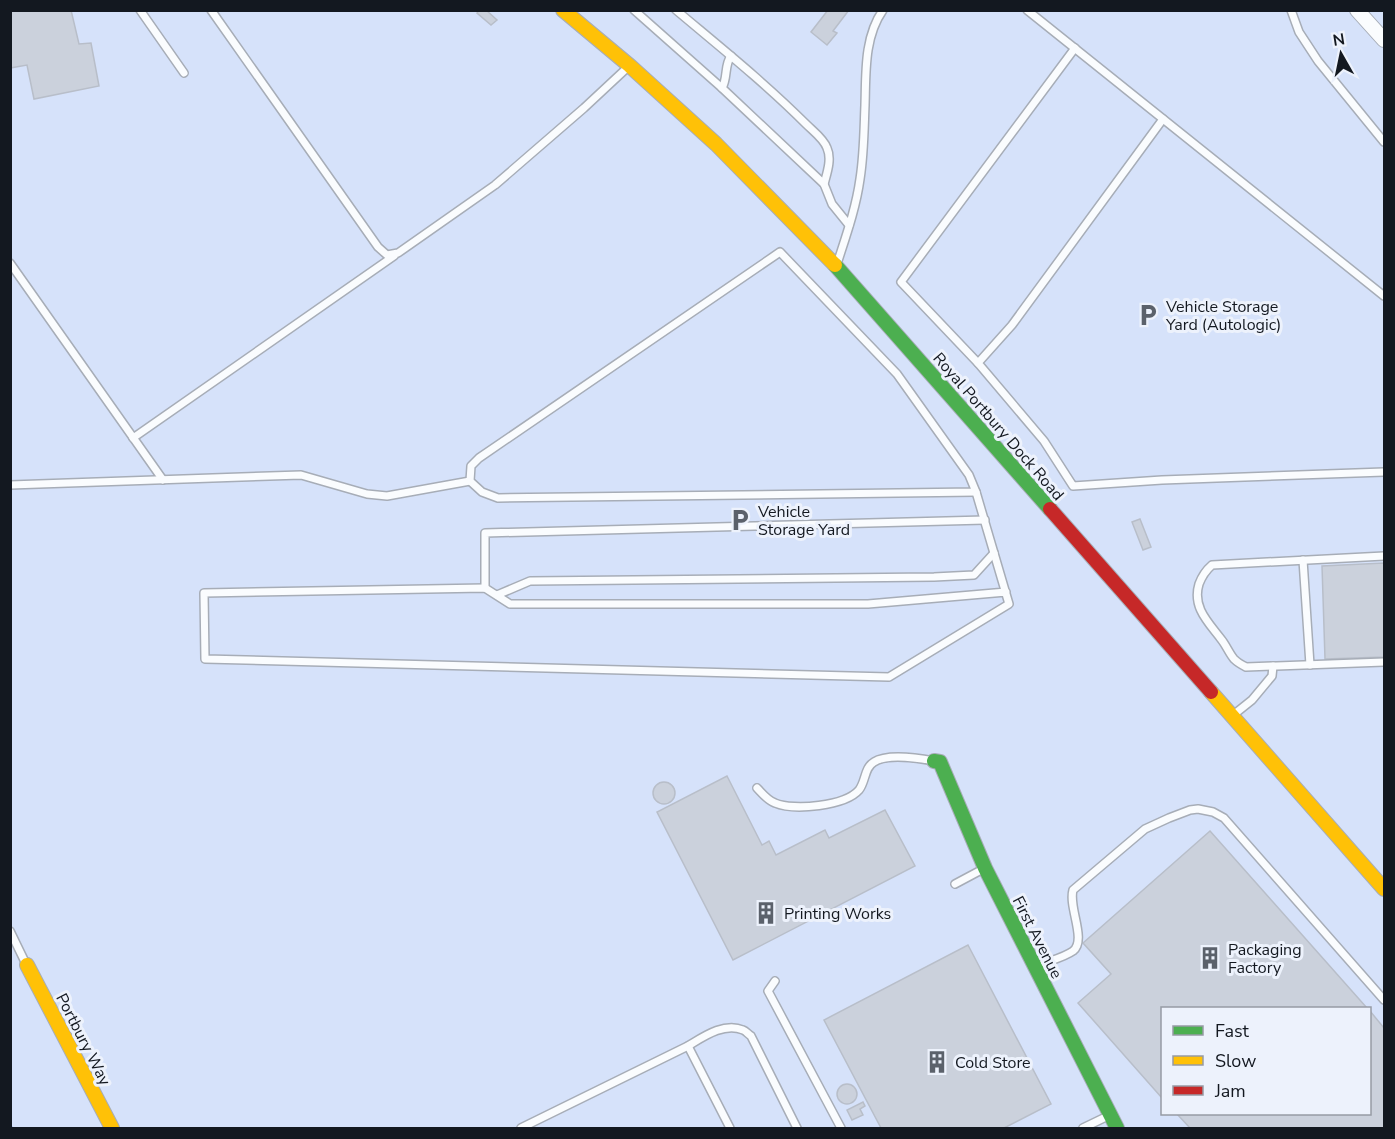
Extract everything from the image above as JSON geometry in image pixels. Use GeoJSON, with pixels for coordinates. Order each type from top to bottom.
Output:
{"type":"FeatureCollection","features":[{"type":"Feature","properties":{"kind":"street","name":"Royal Portbury Dock Road"},"geometry":{"type":"LineString","coordinates":[[563,10],[630,66],[716,144],[836,266],[1384,889]]}},
{"type":"Feature","properties":{"kind":"street"},"geometry":{"type":"LineString","coordinates":[[1357,10],[1384,40]]}},
{"type":"Feature","properties":{"kind":"street","name":"First Avenue"},"geometry":{"type":"LineString","coordinates":[[934,761],[940,762],[985,868],[1117,1128]]}},
{"type":"Feature","properties":{"kind":"street","name":"Portbury Way"},"geometry":{"type":"LineString","coordinates":[[27,965],[112,1128]]}},
{"type":"Feature","properties":{"kind":"lane"},"geometry":{"type":"LineString","coordinates":[[140,10],[184,73]]}},
{"type":"Feature","properties":{"kind":"lane"},"geometry":{"type":"LineString","coordinates":[[211,10],[378,247],[387,255],[398,254]]}},
{"type":"Feature","properties":{"kind":"lane"},"geometry":{"type":"LineString","coordinates":[[634,10],[722,88],[824,184],[832,204],[849,225]]}},
{"type":"Feature","properties":{"kind":"lane"},"geometry":{"type":"LineString","coordinates":[[676,10],[795,112],[826,144],[829,160],[824,184]]}},
{"type":"Feature","properties":{"kind":"lane"},"geometry":{"type":"LineString","coordinates":[[836,266],[857,203],[863,158],[869,44],[873,28],[883,10]]}},
{"type":"Feature","properties":{"kind":"lane"},"geometry":{"type":"LineString","coordinates":[[1027,10],[1384,296]]}},
{"type":"Feature","properties":{"kind":"lane"},"geometry":{"type":"LineString","coordinates":[[1292,10],[1299,32],[1318,61],[1384,142]]}},
{"type":"Feature","properties":{"kind":"lane"},"geometry":{"type":"LineString","coordinates":[[1075,48],[901,282],[978,363],[1044,441],[1073,486],[1384,472]]}},
{"type":"Feature","properties":{"kind":"lane"},"geometry":{"type":"LineString","coordinates":[[722,88],[725,82],[727,61],[731,56]]}},
{"type":"Feature","properties":{"kind":"lane"},"geometry":{"type":"LineString","coordinates":[[133,438],[495,185],[630,66]]}},
{"type":"Feature","properties":{"kind":"lane"},"geometry":{"type":"LineString","coordinates":[[978,363],[1012,325],[1163,119]]}},
{"type":"Feature","properties":{"kind":"lane"},"geometry":{"type":"LineString","coordinates":[[470,481],[471,466],[479,458],[780,252],[897,374],[969,475],[1010,604],[889,677],[205,659],[204,593],[486,588],[510,604],[868,604],[1006,592]]}},
{"type":"Feature","properties":{"kind":"lane"},"geometry":{"type":"LineString","coordinates":[[10,263],[163,480]]}},
{"type":"Feature","properties":{"kind":"lane"},"geometry":{"type":"LineString","coordinates":[[10,485],[301,475],[367,494],[387,496],[470,481]]}},
{"type":"Feature","properties":{"kind":"lane"},"geometry":{"type":"LineString","coordinates":[[470,481],[482,492],[498,498],[976,492]]}},
{"type":"Feature","properties":{"kind":"lane"},"geometry":{"type":"LineString","coordinates":[[486,588],[485,532],[985,520]]}},
{"type":"Feature","properties":{"kind":"lane"},"geometry":{"type":"LineString","coordinates":[[497,595],[531,581],[974,575],[994,553]]}},
{"type":"Feature","properties":{"kind":"lane"},"geometry":{"type":"LineString","coordinates":[[1384,556],[1212,565],[1205,571],[1198,589],[1197,600],[1201,613],[1233,658],[1246,667],[1384,662]]}},
{"type":"Feature","properties":{"kind":"lane"},"geometry":{"type":"LineString","coordinates":[[1303,560],[1310,665]]}},
{"type":"Feature","properties":{"kind":"lane"},"geometry":{"type":"LineString","coordinates":[[1232,716],[1252,700],[1272,676],[1273,666]]}},
{"type":"Feature","properties":{"kind":"lane"},"geometry":{"type":"LineString","coordinates":[[758,788],[767,800],[776,804],[793,807],[811,806],[842,800],[853,795],[861,788],[867,770],[879,760],[896,757],[934,761]]}},
{"type":"Feature","properties":{"kind":"lane"},"geometry":{"type":"LineString","coordinates":[[1035,966],[1067,954],[1076,948],[1078,932],[1071,901],[1073,890],[1144,829],[1182,812],[1198,809],[1213,812],[1224,818],[1384,1000]]}},
{"type":"Feature","properties":{"kind":"lane"},"geometry":{"type":"LineString","coordinates":[[955,884],[985,868]]}},
{"type":"Feature","properties":{"kind":"lane"},"geometry":{"type":"LineString","coordinates":[[10,931],[27,965]]}},
{"type":"Feature","properties":{"kind":"lane"},"geometry":{"type":"LineString","coordinates":[[775,981],[768,991],[841,1128]]}},
{"type":"Feature","properties":{"kind":"lane"},"geometry":{"type":"LineString","coordinates":[[522,1128],[714,1031],[729,1028],[743,1030],[751,1036],[797,1128]]}},
{"type":"Feature","properties":{"kind":"lane"},"geometry":{"type":"LineString","coordinates":[[688,1046],[730,1128]]}},
{"type":"Feature","properties":{"kind":"lane"},"geometry":{"type":"LineString","coordinates":[[1083,1128],[1110,1115]]}},
{"type":"Feature","properties":{"kind":"shaded area"},"geometry":{"type":"Polygon","coordinates":[[[10,11],[1384,11],[1384,1128],[11,1128],[10,11]]]}},
{"type":"Feature","properties":{"kind":"building"},"geometry":{"type":"Polygon","coordinates":[[[10,10],[71,10],[79,44],[91,43],[99,86],[34,99],[27,65],[10,68],[10,10]]]}},
{"type":"Feature","properties":{"kind":"building"},"geometry":{"type":"Polygon","coordinates":[[[479,10],[486,10],[497,20],[491,25],[477,13],[479,10]]]}},
{"type":"Feature","properties":{"kind":"building"},"geometry":{"type":"Polygon","coordinates":[[[828,10],[849,10],[833,31],[837,33],[827,45],[811,32],[828,10]]]}},
{"type":"Feature","properties":{"kind":"building"},"geometry":{"type":"Polygon","coordinates":[[[1140,519],[1151,547],[1143,550],[1132,522],[1140,519]]]}},
{"type":"Feature","properties":{"kind":"building"},"geometry":{"type":"Polygon","coordinates":[[[1384,563],[1384,657],[1325,659],[1322,566],[1384,563]]]}},
{"type":"Feature","properties":{"kind":"building","name":"Printing Works"},"geometry":{"type":"Polygon","coordinates":[[[727,776],[762,845],[769,841],[776,855],[825,830],[829,838],[885,810],[915,866],[733,960],[657,812],[727,776]]]}},
{"type":"Feature","properties":{"kind":"building"},"geometry":{"type":"Polygon","coordinates":[[[664,782],[672,785],[675,793],[672,801],[664,804],[656,801],[653,793],[656,785],[664,782]]]}},
{"type":"Feature","properties":{"kind":"building","name":"Packaging Factory"},"geometry":{"type":"Polygon","coordinates":[[[1210,831],[1366,1007],[1161,1007],[1161,1097],[1078,1003],[1111,974],[1083,943],[1210,831]]]}},
{"type":"Feature","properties":{"kind":"building","name":"Cold Store"},"geometry":{"type":"Polygon","coordinates":[[[968,945],[1051,1104],[1004,1128],[881,1128],[824,1020],[968,945]]]}},
{"type":"Feature","properties":{"kind":"building"},"geometry":{"type":"Polygon","coordinates":[[[1371,1012],[1384,1028],[1384,1128],[1190,1128],[1178,1115],[1371,1115],[1371,1012]]]}},
{"type":"Feature","properties":{"kind":"building"},"geometry":{"type":"Polygon","coordinates":[[[847,1084],[854,1087],[857,1094],[854,1101],[847,1104],[840,1101],[837,1094],[840,1087],[847,1084]]]}},
{"type":"Feature","properties":{"kind":"building"},"geometry":{"type":"Polygon","coordinates":[[[863,1102],[865,1106],[860,1109],[863,1115],[852,1120],[847,1110],[863,1102]]]}},
{"type":"Feature","properties":{"kind":"traffic: fast"},"geometry":{"type":"LineString","coordinates":[[835,265],[1050,509]]}},
{"type":"Feature","properties":{"kind":"traffic: fast"},"geometry":{"type":"LineString","coordinates":[[934,761],[940,762],[985,868],[1117,1128]]}},
{"type":"Feature","properties":{"kind":"traffic: slow"},"geometry":{"type":"LineString","coordinates":[[563,10],[630,66],[716,144],[835,265]]}},
{"type":"Feature","properties":{"kind":"traffic: slow"},"geometry":{"type":"LineString","coordinates":[[1211,692],[1384,889]]}},
{"type":"Feature","properties":{"kind":"traffic: slow"},"geometry":{"type":"LineString","coordinates":[[27,965],[112,1128]]}},
{"type":"Feature","properties":{"kind":"traffic: jam"},"geometry":{"type":"LineString","coordinates":[[1050,509],[1211,692]]}},
{"type":"Feature","properties":{"kind":"place","name":"Vehicle Storage Yard (Autologic)"},"geometry":{"type":"Point","coordinates":[1148,315]}},
{"type":"Feature","properties":{"kind":"place","name":"Vehicle Storage Yard"},"geometry":{"type":"Point","coordinates":[740,520]}},
{"type":"Feature","properties":{"kind":"place","name":"Printing Works"},"geometry":{"type":"Point","coordinates":[766,913]}},
{"type":"Feature","properties":{"kind":"place","name":"Packaging Factory"},"geometry":{"type":"Point","coordinates":[1210,958]}},
{"type":"Feature","properties":{"kind":"place","name":"Cold Store"},"geometry":{"type":"Point","coordinates":[937,1062]}}]}
